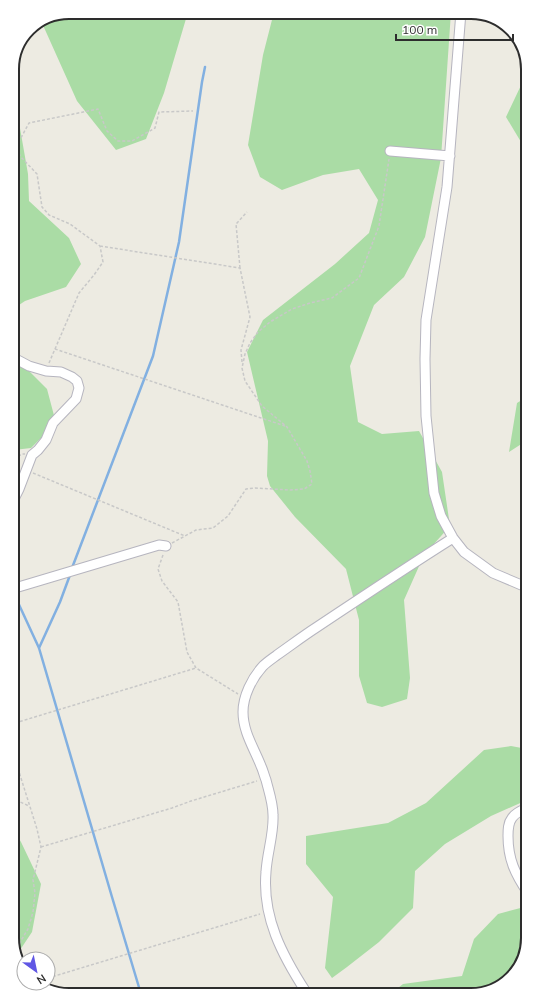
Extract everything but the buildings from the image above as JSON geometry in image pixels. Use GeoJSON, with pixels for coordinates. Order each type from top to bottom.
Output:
{"type":"FeatureCollection","features":[{"type":"Feature","properties":{"kind":"street"},"geometry":{"type":"LineString","coordinates":[[460,19],[447,186],[426,320],[426,416],[434,492],[441,516],[453,538],[464,552],[493,573],[521,585]]}},
{"type":"Feature","properties":{"kind":"street"},"geometry":{"type":"LineString","coordinates":[[390,151],[450,156]]}},
{"type":"Feature","properties":{"kind":"street"},"geometry":{"type":"LineString","coordinates":[[19,361],[29,366],[46,371],[60,372],[72,376],[77,381],[79,388],[76,399],[53,423],[46,440],[32,455],[19,487]]}},
{"type":"Feature","properties":{"kind":"street"},"geometry":{"type":"LineString","coordinates":[[304,988],[285,956],[273,930],[268,912],[265,894],[266,872],[274,813],[272,800],[262,766],[244,726],[242,712],[245,698],[251,683],[263,665],[383,582],[453,538]]}},
{"type":"Feature","properties":{"kind":"street"},"geometry":{"type":"LineString","coordinates":[[19,587],[159,545],[166,546]]}},
{"type":"Feature","properties":{"kind":"street"},"geometry":{"type":"LineString","coordinates":[[521,812],[514,816],[510,821],[508,844],[514,872],[521,882]]}},
{"type":"Feature","properties":{"kind":"path"},"geometry":{"type":"LineString","coordinates":[[19,140],[29,123],[98,109],[107,131],[118,141],[132,141],[155,128],[159,112],[193,111]]}},
{"type":"Feature","properties":{"kind":"path"},"geometry":{"type":"LineString","coordinates":[[245,698],[196,668],[187,652],[178,602],[162,581],[158,569],[166,546],[196,530],[213,528],[228,516],[246,489],[304,489],[312,484],[307,461],[287,427],[262,406],[245,381],[242,368],[245,354],[258,332],[270,322],[292,309],[332,298],[358,278],[379,226],[390,151]]}},
{"type":"Feature","properties":{"kind":"path"},"geometry":{"type":"LineString","coordinates":[[19,152],[20,156],[37,174],[42,206],[49,215],[70,224],[100,246],[240,268]]}},
{"type":"Feature","properties":{"kind":"path"},"geometry":{"type":"LineString","coordinates":[[243,364],[241,350],[250,317],[240,268],[236,224],[247,212]]}},
{"type":"Feature","properties":{"kind":"path"},"geometry":{"type":"LineString","coordinates":[[46,371],[79,293],[103,262],[100,246]]}},
{"type":"Feature","properties":{"kind":"path"},"geometry":{"type":"LineString","coordinates":[[55,349],[287,427]]}},
{"type":"Feature","properties":{"kind":"path"},"geometry":{"type":"LineString","coordinates":[[26,470],[185,536]]}},
{"type":"Feature","properties":{"kind":"path"},"geometry":{"type":"LineString","coordinates":[[19,721],[196,668]]}},
{"type":"Feature","properties":{"kind":"path"},"geometry":{"type":"LineString","coordinates":[[19,770],[41,847],[33,880],[35,893],[33,912],[28,929],[20,943]]}},
{"type":"Feature","properties":{"kind":"path"},"geometry":{"type":"LineString","coordinates":[[41,847],[172,808],[265,778]]}},
{"type":"Feature","properties":{"kind":"path"},"geometry":{"type":"LineString","coordinates":[[19,801],[29,806]]}},
{"type":"Feature","properties":{"kind":"path"},"geometry":{"type":"LineString","coordinates":[[56,976],[268,912]]}},
{"type":"Feature","properties":{"kind":"green space"},"geometry":{"type":"Polygon","coordinates":[[[63,19],[186,19],[164,93],[146,139],[116,150],[77,101],[43,26],[63,19]]]}},
{"type":"Feature","properties":{"kind":"green space"},"geometry":{"type":"Polygon","coordinates":[[[272,19],[451,19],[441,158],[425,237],[404,277],[374,305],[350,366],[358,422],[382,434],[419,431],[442,472],[450,526],[424,555],[404,600],[410,678],[407,699],[382,707],[367,703],[359,676],[359,620],[346,569],[295,517],[270,486],[267,476],[268,441],[247,352],[263,320],[335,264],[369,233],[378,200],[359,169],[323,175],[282,190],[260,177],[248,145],[263,55],[272,19]]]}},
{"type":"Feature","properties":{"kind":"green space"},"geometry":{"type":"Polygon","coordinates":[[[521,85],[521,142],[506,117],[521,85]]]}},
{"type":"Feature","properties":{"kind":"green space"},"geometry":{"type":"Polygon","coordinates":[[[19,122],[28,174],[29,201],[69,238],[81,264],[66,287],[25,301],[19,305],[19,122]]]}},
{"type":"Feature","properties":{"kind":"green space"},"geometry":{"type":"Polygon","coordinates":[[[19,361],[47,389],[56,423],[31,448],[19,449],[19,361]]]}},
{"type":"Feature","properties":{"kind":"green space"},"geometry":{"type":"Polygon","coordinates":[[[521,400],[521,444],[509,452],[517,403],[521,400]]]}},
{"type":"Feature","properties":{"kind":"green space"},"geometry":{"type":"Polygon","coordinates":[[[511,746],[521,748],[521,803],[491,816],[445,844],[415,871],[413,908],[379,942],[332,978],[325,968],[333,897],[306,864],[306,836],[388,823],[426,803],[484,750],[511,746]]]}},
{"type":"Feature","properties":{"kind":"green space"},"geometry":{"type":"Polygon","coordinates":[[[19,839],[41,884],[32,932],[20,949],[19,938],[19,839]]]}},
{"type":"Feature","properties":{"kind":"green space"},"geometry":{"type":"Polygon","coordinates":[[[521,908],[520,948],[513,966],[499,980],[481,987],[471,988],[398,988],[403,984],[462,976],[474,939],[498,914],[521,908]]]}},
{"type":"Feature","properties":{"kind":"waterway"},"geometry":{"type":"LineString","coordinates":[[72,568],[153,356],[179,242],[205,67]]}},
{"type":"Feature","properties":{"kind":"waterway"},"geometry":{"type":"LineString","coordinates":[[39,648],[60,602],[70,575]]}},
{"type":"Feature","properties":{"kind":"waterway"},"geometry":{"type":"LineString","coordinates":[[19,605],[39,648],[139,988]]}}]}
